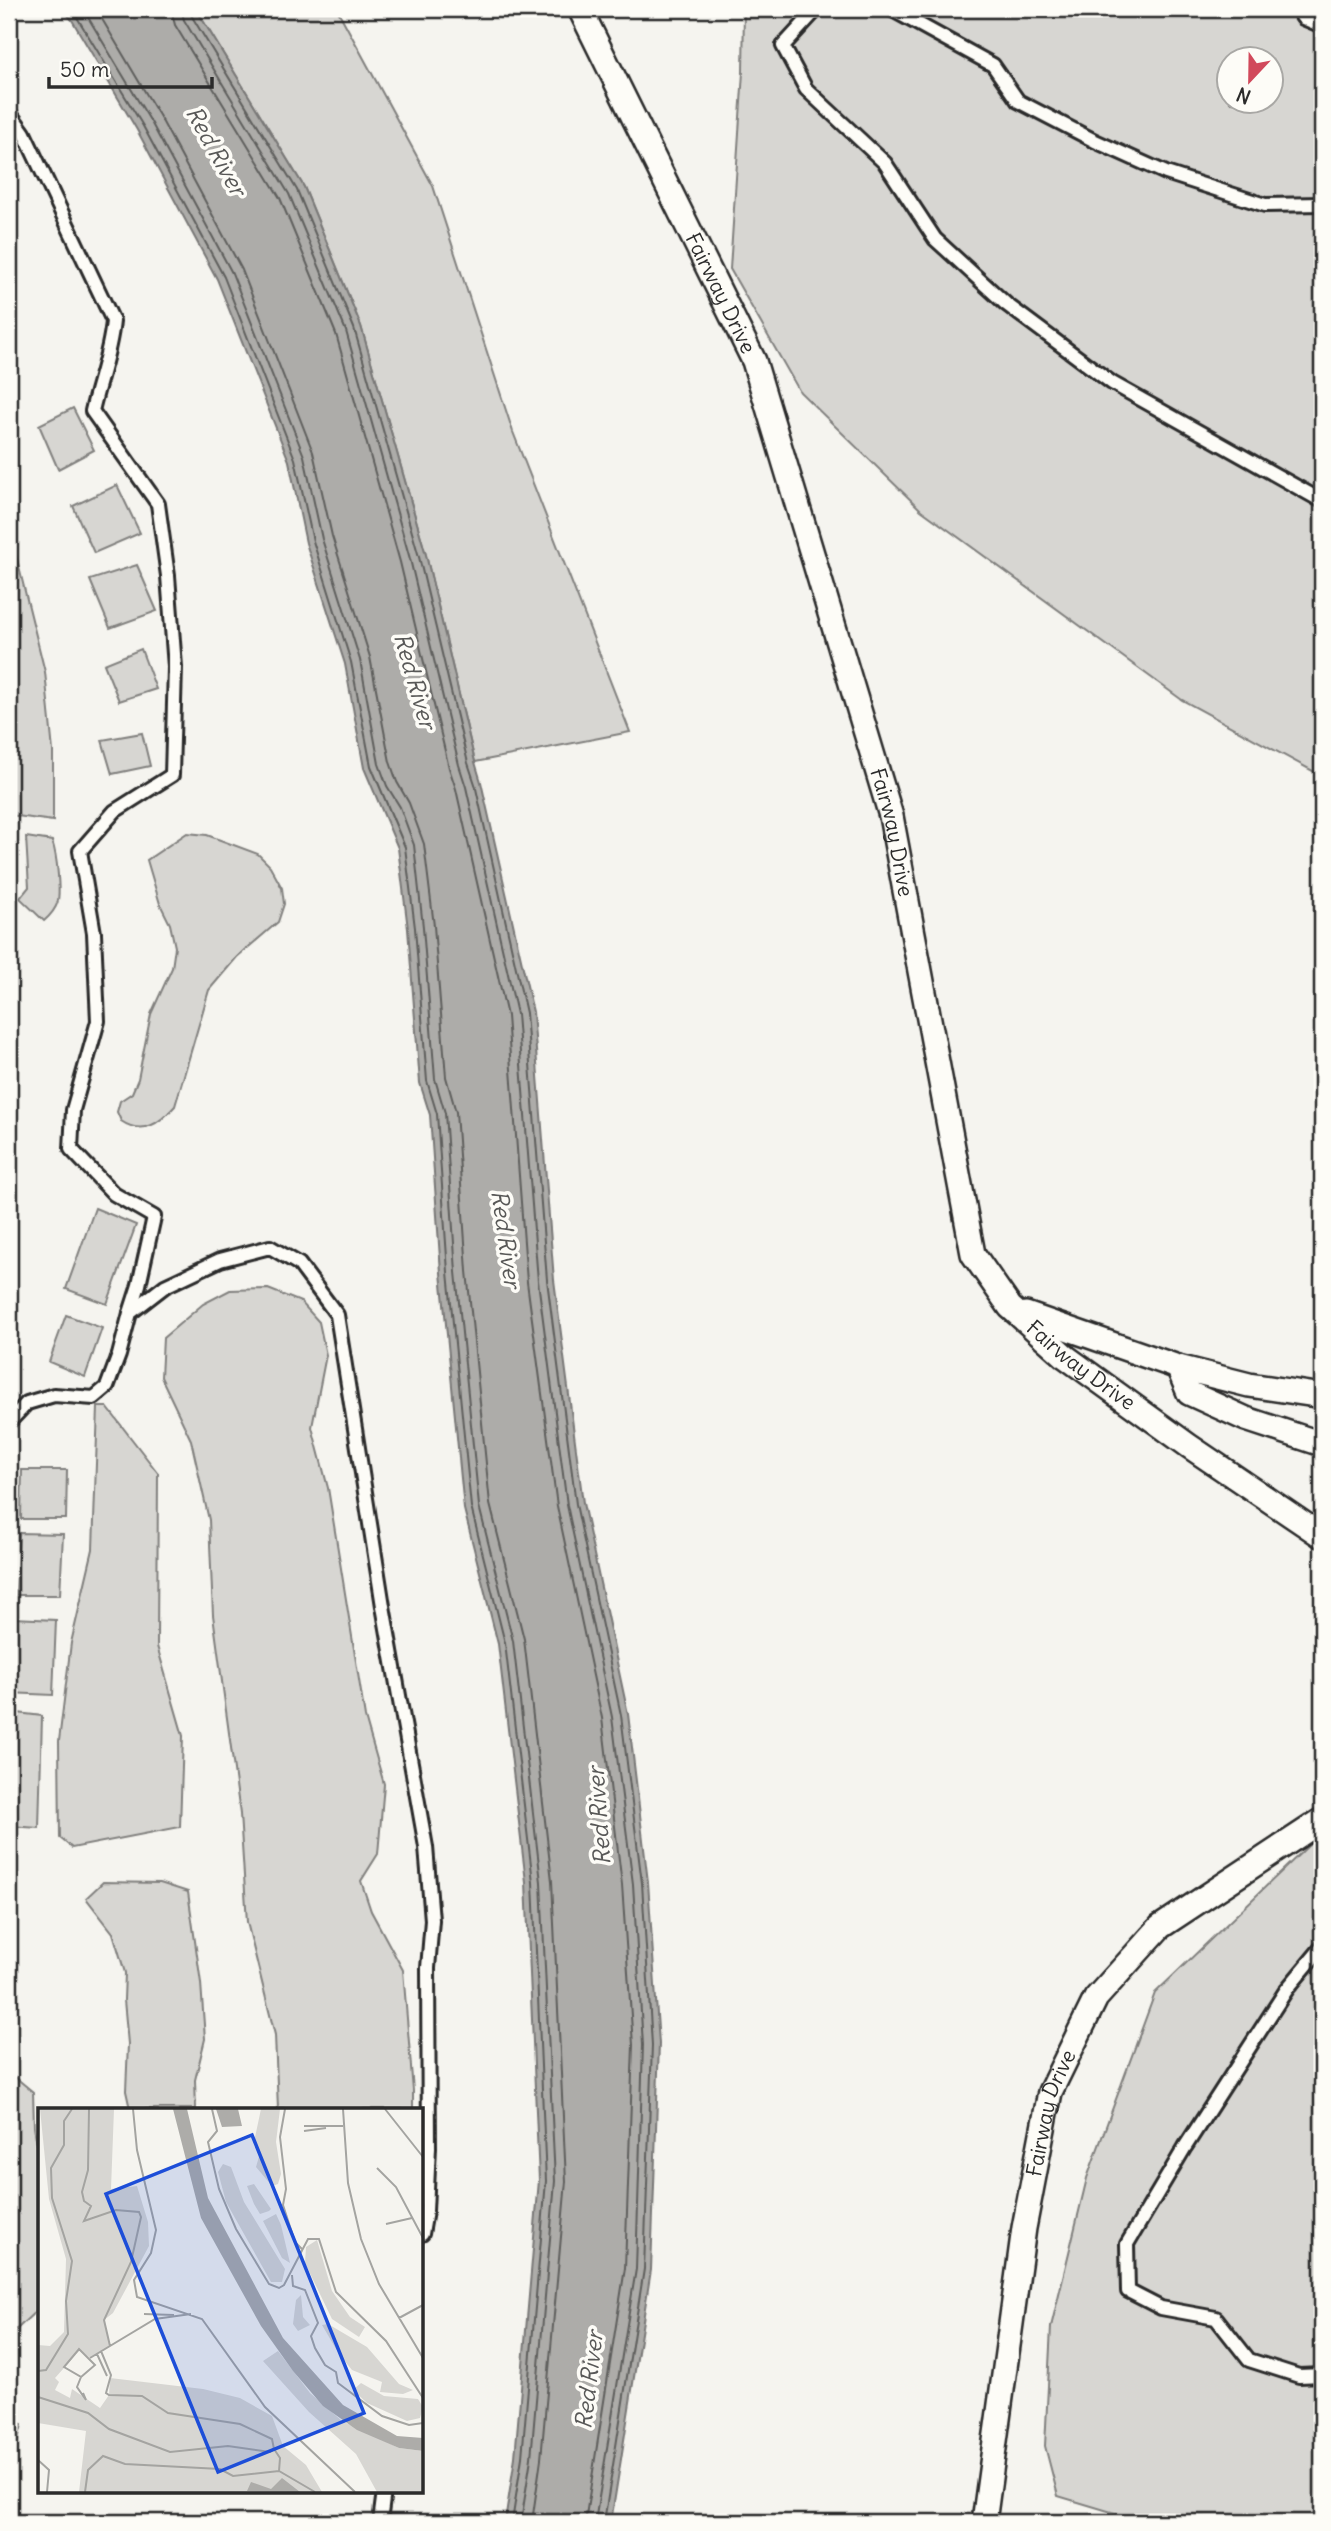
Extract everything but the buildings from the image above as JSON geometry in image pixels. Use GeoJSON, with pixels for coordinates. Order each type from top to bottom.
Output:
{"type":"FeatureCollection","features":[{"type":"Feature","properties":{"kind":"street","name":"Fairway Drive"},"geometry":{"type":"LineString","coordinates":[[580,9],[754,361],[891,816],[973,1254],[1010,1307],[1066,1357],[1189,1446],[1322,1536]]}},
{"type":"Feature","properties":{"kind":"street"},"geometry":{"type":"LineString","coordinates":[[1010,1307],[1178,1367],[1249,1385],[1322,1396]]}},
{"type":"Feature","properties":{"kind":"street"},"geometry":{"type":"LineString","coordinates":[[1178,1367],[1189,1393],[1246,1419],[1322,1444]]}},
{"type":"Feature","properties":{"kind":"street","name":"Fairway Drive"},"geometry":{"type":"LineString","coordinates":[[984,2522],[1024,2228],[1050,2092],[1096,1998],[1160,1927],[1322,1820]]}},
{"type":"Feature","properties":{"kind":"lane"},"geometry":{"type":"LineString","coordinates":[[817,9],[783,46],[806,89],[885,163],[936,239],[1006,304],[1112,383],[1322,501]]}},
{"type":"Feature","properties":{"kind":"lane"},"geometry":{"type":"LineString","coordinates":[[891,9],[993,65],[1018,101],[1095,141],[1166,173],[1265,205],[1322,204]]}},
{"type":"Feature","properties":{"kind":"lane"},"geometry":{"type":"LineString","coordinates":[[1297,9],[1303,18],[1322,26]]}},
{"type":"Feature","properties":{"kind":"lane"},"geometry":{"type":"LineString","coordinates":[[9,112],[24,133],[113,321],[110,348],[92,411],[158,504],[168,576],[175,667],[172,775],[115,811],[80,851],[94,933],[98,1021],[73,1110],[71,1149],[114,1194],[154,1217],[139,1285],[107,1387],[94,1398],[54,1395],[27,1403],[9,1422]]}},
{"type":"Feature","properties":{"kind":"lane"},"geometry":{"type":"LineString","coordinates":[[130,1313],[165,1286],[220,1260],[270,1247],[299,1264],[337,1315],[428,1871],[432,1920],[428,1968],[429,2147],[424,2209]]}},
{"type":"Feature","properties":{"kind":"lane"},"geometry":{"type":"LineString","coordinates":[[1322,1947],[1287,1989],[1185,2147],[1127,2244],[1128,2291],[1161,2308],[1216,2318],[1249,2360],[1299,2376],[1322,2375]]}},
{"type":"Feature","properties":{"kind":"lane"},"geometry":{"type":"LineString","coordinates":[[380,2522],[384,2492]]}},
{"type":"Feature","properties":{"kind":"shaded area"},"geometry":{"type":"Polygon","coordinates":[[[196,9],[337,9],[433,186],[513,432],[630,732],[475,762],[426,555],[361,326],[304,187],[196,9]]]}},
{"type":"Feature","properties":{"kind":"shaded area"},"geometry":{"type":"Polygon","coordinates":[[[744,9],[1322,9],[1322,776],[1182,700],[921,510],[800,392],[730,269],[743,72],[744,9]]]}},
{"type":"Feature","properties":{"kind":"shaded area"},"geometry":{"type":"Polygon","coordinates":[[[73,408],[94,450],[58,469],[39,425],[73,408]]]}},
{"type":"Feature","properties":{"kind":"shaded area"},"geometry":{"type":"Polygon","coordinates":[[[117,485],[140,533],[94,553],[73,506],[117,485]]]}},
{"type":"Feature","properties":{"kind":"shaded area"},"geometry":{"type":"Polygon","coordinates":[[[9,527],[45,672],[53,751],[53,821],[9,815],[9,527]]]}},
{"type":"Feature","properties":{"kind":"shaded area"},"geometry":{"type":"Polygon","coordinates":[[[137,565],[157,611],[110,628],[90,580],[137,565]]]}},
{"type":"Feature","properties":{"kind":"shaded area"},"geometry":{"type":"Polygon","coordinates":[[[141,649],[156,689],[119,701],[104,664],[141,649]]]}},
{"type":"Feature","properties":{"kind":"shaded area"},"geometry":{"type":"Polygon","coordinates":[[[142,733],[150,766],[112,774],[102,740],[142,733]]]}},
{"type":"Feature","properties":{"kind":"shaded area"},"geometry":{"type":"Polygon","coordinates":[[[187,833],[207,835],[258,854],[270,866],[282,888],[284,904],[278,922],[237,957],[209,990],[175,1106],[151,1126],[137,1127],[121,1121],[117,1112],[120,1101],[132,1093],[138,1079],[151,1014],[172,968],[175,947],[170,924],[160,904],[147,860],[187,833]]]}},
{"type":"Feature","properties":{"kind":"shaded area"},"geometry":{"type":"Polygon","coordinates":[[[26,837],[52,841],[55,853],[58,900],[54,910],[44,921],[20,898],[29,887],[26,837]]]}},
{"type":"Feature","properties":{"kind":"shaded area"},"geometry":{"type":"Polygon","coordinates":[[[95,1208],[136,1225],[107,1304],[66,1289],[95,1208]]]}},
{"type":"Feature","properties":{"kind":"shaded area"},"geometry":{"type":"Polygon","coordinates":[[[268,1289],[301,1302],[319,1322],[326,1355],[312,1427],[328,1488],[365,1717],[384,1784],[378,1854],[361,1881],[371,1911],[403,1970],[413,2108],[278,2108],[275,2035],[247,1922],[240,1814],[213,1615],[209,1520],[191,1440],[161,1377],[163,1338],[203,1304],[230,1290],[268,1289]]]}},
{"type":"Feature","properties":{"kind":"shaded area"},"geometry":{"type":"Polygon","coordinates":[[[66,1315],[102,1328],[85,1377],[49,1362],[66,1315]]]}},
{"type":"Feature","properties":{"kind":"shaded area"},"geometry":{"type":"Polygon","coordinates":[[[98,1407],[107,1407],[158,1473],[157,1646],[183,1736],[180,1827],[72,1848],[60,1838],[59,1741],[71,1643],[93,1549],[98,1407]]]}},
{"type":"Feature","properties":{"kind":"shaded area"},"geometry":{"type":"Polygon","coordinates":[[[22,1470],[67,1470],[66,1519],[21,1519],[22,1470]]]}},
{"type":"Feature","properties":{"kind":"shaded area"},"geometry":{"type":"Polygon","coordinates":[[[19,1533],[63,1534],[60,1595],[16,1595],[19,1533]]]}},
{"type":"Feature","properties":{"kind":"shaded area"},"geometry":{"type":"Polygon","coordinates":[[[13,1618],[56,1620],[53,1695],[9,1693],[13,1618]]]}},
{"type":"Feature","properties":{"kind":"shaded area"},"geometry":{"type":"Polygon","coordinates":[[[9,1712],[42,1716],[39,1828],[9,1826],[9,1712]]]}},
{"type":"Feature","properties":{"kind":"shaded area"},"geometry":{"type":"Polygon","coordinates":[[[1322,1837],[1322,2522],[1215,2522],[1205,2517],[1125,2516],[1058,2496],[1045,2446],[1051,2327],[1087,2178],[1155,1993],[1311,1843],[1322,1837]]]}},
{"type":"Feature","properties":{"kind":"shaded area"},"geometry":{"type":"Polygon","coordinates":[[[103,1882],[160,1883],[188,1892],[201,1983],[205,2039],[195,2080],[196,2108],[130,2108],[126,2091],[128,2044],[124,2000],[125,1973],[113,1933],[86,1898],[103,1882]]]}},
{"type":"Feature","properties":{"kind":"shaded area"},"geometry":{"type":"Polygon","coordinates":[[[9,2072],[33,2092],[38,2151],[38,2309],[9,2340],[9,2072]]]}},
{"type":"Feature","properties":{"kind":"shaded area"},"geometry":{"type":"Polygon","coordinates":[[[9,2412],[22,2425],[9,2471],[9,2412]]]}},
{"type":"Feature","properties":{"kind":"water","name":"Red River"},"geometry":{"type":"Polygon","coordinates":[[[63,9],[196,9],[304,187],[361,326],[426,555],[533,1012],[554,1280],[583,1503],[628,1714],[648,1882],[659,2044],[651,2270],[611,2522],[505,2522],[515,2457],[539,2180],[526,1882],[498,1644],[464,1509],[441,1273],[430,1115],[420,1083],[408,929],[398,848],[364,768],[345,664],[306,543],[289,461],[217,279],[137,130],[63,9]]]}}]}
